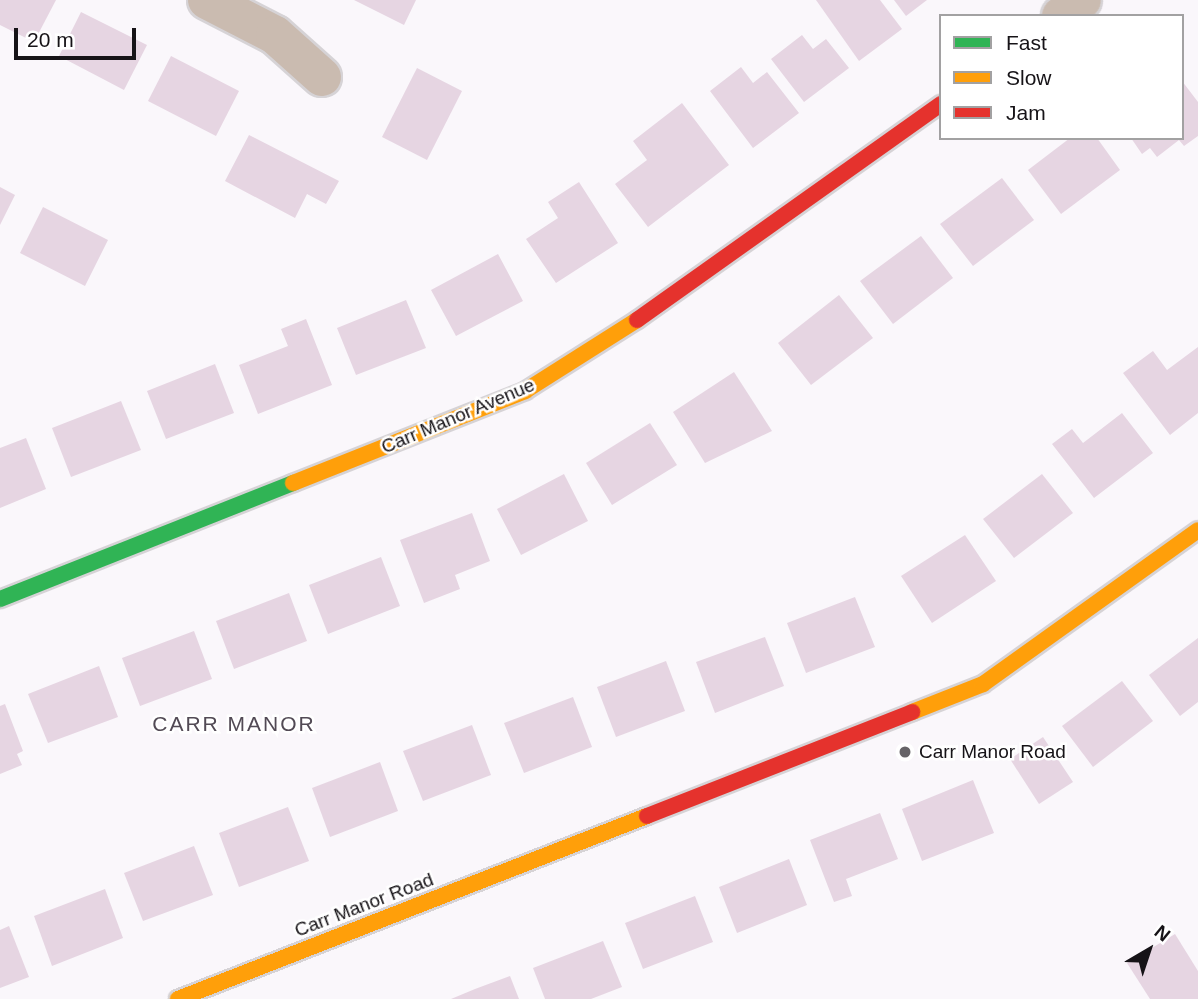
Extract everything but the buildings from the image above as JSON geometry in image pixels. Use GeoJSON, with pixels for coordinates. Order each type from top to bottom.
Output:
{"type":"FeatureCollection","features":[{"type":"Feature","properties":{"kind":"street"},"geometry":{"type":"LineString","coordinates":[[207,0],[275,35],[322,77]]}},
{"type":"Feature","properties":{"kind":"street"},"geometry":{"type":"LineString","coordinates":[[1064,14],[1082,0]]}},
{"type":"Feature","properties":{"kind":"street","name":"Carr Manor Avenue"},"geometry":{"type":"LineString","coordinates":[[0,599],[525,391],[700,281],[939,105]]}},
{"type":"Feature","properties":{"kind":"street","name":"Carr Manor Road"},"geometry":{"type":"LineString","coordinates":[[178,999],[983,684],[1198,530]]}},
{"type":"Feature","properties":{"kind":"traffic: fast"},"geometry":{"type":"LineString","coordinates":[[0,599],[293,483]]}},
{"type":"Feature","properties":{"kind":"traffic: slow"},"geometry":{"type":"LineString","coordinates":[[293,483],[525,391],[637,320]]}},
{"type":"Feature","properties":{"kind":"traffic: slow"},"geometry":{"type":"LineString","coordinates":[[912,712],[983,684],[1198,530]]}},
{"type":"Feature","properties":{"kind":"traffic: slow"},"geometry":{"type":"LineString","coordinates":[[178,999],[647,816]]}},
{"type":"Feature","properties":{"kind":"traffic: jam"},"geometry":{"type":"LineString","coordinates":[[637,320],[939,105]]}},
{"type":"Feature","properties":{"kind":"traffic: jam"},"geometry":{"type":"LineString","coordinates":[[647,816],[912,712]]}},
{"type":"Feature","properties":{"kind":"place","name":"Carr Manor Road"},"geometry":{"type":"Point","coordinates":[905,752]}},
{"type":"Feature","properties":{"kind":"district","name":"CARR MANOR"},"geometry":{"type":"Point","coordinates":[234,724]}}]}
